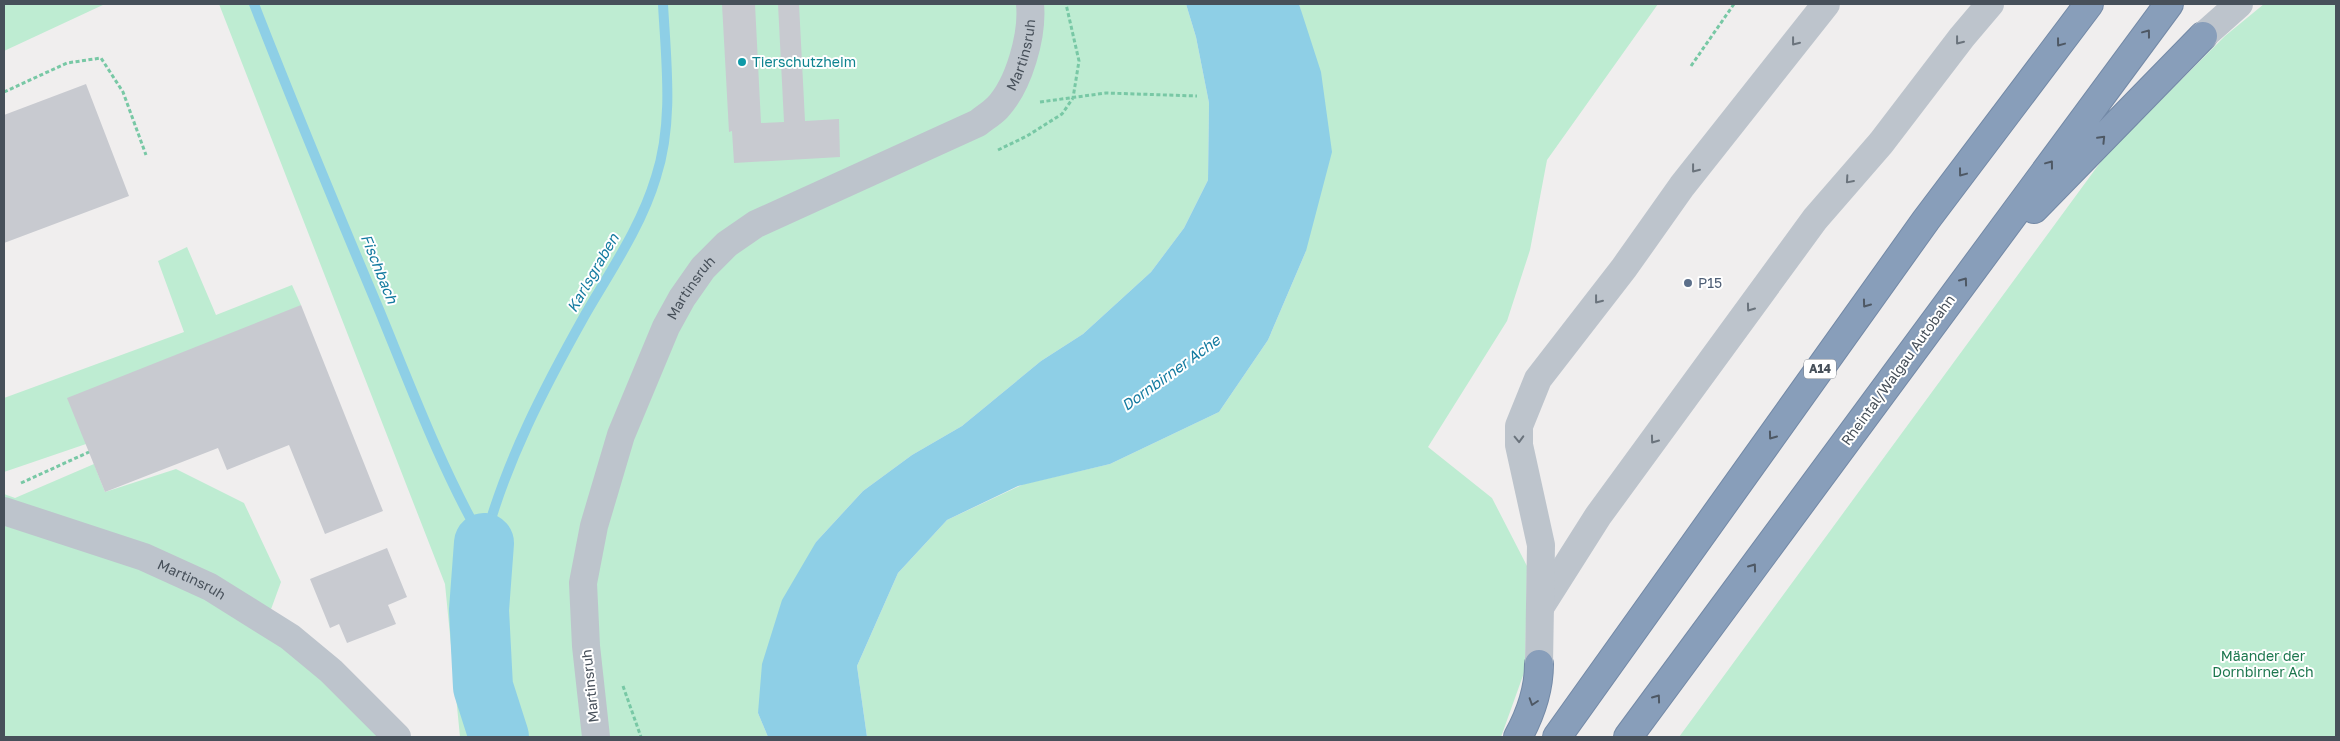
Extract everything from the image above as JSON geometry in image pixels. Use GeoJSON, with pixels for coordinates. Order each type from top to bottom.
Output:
{"type":"FeatureCollection","features":[{"type":"Feature","properties":{"kind":"highway","name":"A14"},"geometry":{"type":"LineString","coordinates":[[1557,737],[1926,220],[2089,4]]}},
{"type":"Feature","properties":{"kind":"highway","name":"Rheintal/Walgau Autobahn"},"geometry":{"type":"LineString","coordinates":[[1628,737],[2169,4]]}},
{"type":"Feature","properties":{"kind":"highway"},"geometry":{"type":"LineString","coordinates":[[1980,259],[2047,197],[2203,36]]}},
{"type":"Feature","properties":{"kind":"highway"},"geometry":{"type":"LineString","coordinates":[[1518,737],[1526,722],[1539,683],[1539,664]]}},
{"type":"Feature","properties":{"kind":"street","name":"Martinsruh"},"geometry":{"type":"LineString","coordinates":[[596,737],[586,646],[583,583],[590,545],[621,435],[666,327],[682,298],[703,268],[727,244],[756,224],[978,123],[997,108],[1010,90],[1024,55],[1031,17],[1030,4]]}},
{"type":"Feature","properties":{"kind":"street"},"geometry":{"type":"LineString","coordinates":[[1539,664],[1541,545],[1519,445],[1519,426],[1538,379],[1624,268],[1682,186],[1826,4]]}},
{"type":"Feature","properties":{"kind":"street"},"geometry":{"type":"LineString","coordinates":[[1541,606],[1598,516],[1815,219],[1881,143],[1990,4]]}},
{"type":"Feature","properties":{"kind":"street"},"geometry":{"type":"LineString","coordinates":[[2203,36],[2239,4]]}},
{"type":"Feature","properties":{"kind":"street","name":"Martinsruh"},"geometry":{"type":"LineString","coordinates":[[8,499],[210,587],[290,637],[331,671],[397,737]]}},
{"type":"Feature","properties":{"kind":"path"},"geometry":{"type":"LineString","coordinates":[[1691,66],[1734,4]]}},
{"type":"Feature","properties":{"kind":"path"},"geometry":{"type":"LineString","coordinates":[[4,92],[68,63],[101,58],[123,92],[146,155]]}},
{"type":"Feature","properties":{"kind":"path"},"geometry":{"type":"LineString","coordinates":[[997,108],[1106,93],[1197,96]]}},
{"type":"Feature","properties":{"kind":"path"},"geometry":{"type":"LineString","coordinates":[[8,499],[89,452]]}},
{"type":"Feature","properties":{"kind":"path"},"geometry":{"type":"LineString","coordinates":[[622,680],[640,737]]}},
{"type":"Feature","properties":{"kind":"green space"},"geometry":{"type":"Polygon","coordinates":[[[4,4],[105,4],[4,51],[4,4]]]}},
{"type":"Feature","properties":{"kind":"green space"},"geometry":{"type":"Polygon","coordinates":[[[219,4],[1186,4],[1196,37],[1209,103],[1208,180],[1184,228],[1151,272],[1083,334],[1041,361],[962,426],[912,455],[863,491],[816,542],[758,713],[768,737],[460,737],[445,584],[219,4]]]}},
{"type":"Feature","properties":{"kind":"green space"},"geometry":{"type":"Polygon","coordinates":[[[1299,4],[1658,4],[1547,160],[1530,250],[1507,321],[1428,447],[1492,498],[1527,566],[1525,670],[1501,737],[867,737],[857,666],[898,573],[947,520],[1024,484],[1110,464],[1219,412],[1268,340],[1306,251],[1301,11],[1299,4]]]}},
{"type":"Feature","properties":{"kind":"green space","name":"Mäander der Dornbirner Ach"},"geometry":{"type":"Polygon","coordinates":[[[2264,4],[2336,4],[2336,737],[1679,737],[2105,156],[2225,36],[2264,4]]]}},
{"type":"Feature","properties":{"kind":"green space"},"geometry":{"type":"Polygon","coordinates":[[[187,247],[216,315],[292,285],[301,305],[86,444],[4,472],[4,398],[184,332],[158,261],[187,247]]]}},
{"type":"Feature","properties":{"kind":"green space"},"geometry":{"type":"Polygon","coordinates":[[[94,464],[105,492],[176,469],[244,503],[281,582],[270,612],[337,664],[412,737],[4,737],[4,494],[15,498],[94,464]]]}},
{"type":"Feature","properties":{"kind":"water","name":"Dornbirner Ache"},"geometry":{"type":"Polygon","coordinates":[[[1186,4],[1299,4],[1321,72],[1332,152],[1306,251],[1268,340],[1219,412],[1110,464],[1018,486],[947,520],[898,573],[857,666],[867,737],[768,737],[758,713],[762,664],[782,600],[816,542],[863,491],[912,455],[962,426],[1041,361],[1083,334],[1151,272],[1184,228],[1208,180],[1209,103],[1196,37],[1186,4]]]}},
{"type":"Feature","properties":{"kind":"building","name":"Tierschutzheim"},"geometry":{"type":"Polygon","coordinates":[[[722,4],[755,4],[761,123],[784,122],[778,4],[799,4],[805,121],[839,119],[840,157],[734,163],[732,131],[729,132],[722,4]]]}},
{"type":"Feature","properties":{"kind":"building"},"geometry":{"type":"Polygon","coordinates":[[[86,84],[129,196],[4,243],[4,115],[86,84]]]}},
{"type":"Feature","properties":{"kind":"building"},"geometry":{"type":"Polygon","coordinates":[[[301,305],[383,511],[325,534],[289,445],[227,470],[218,448],[105,492],[67,398],[301,305]]]}},
{"type":"Feature","properties":{"kind":"building"},"geometry":{"type":"Polygon","coordinates":[[[387,548],[407,597],[388,605],[396,624],[347,643],[339,624],[330,628],[310,579],[387,548]]]}},
{"type":"Feature","properties":{"kind":"waterway","name":"Fischbach"},"geometry":{"type":"LineString","coordinates":[[254,4],[428,429],[484,543]]}},
{"type":"Feature","properties":{"kind":"waterway","name":"Karlsgraben"},"geometry":{"type":"LineString","coordinates":[[484,543],[503,483],[527,426],[570,342],[634,231],[656,177],[662,156],[667,113],[667,69],[663,4]]}},
{"type":"Feature","properties":{"kind":"waterway"},"geometry":{"type":"LineString","coordinates":[[484,543],[479,610],[483,687],[499,737]]}},
{"type":"Feature","properties":{"kind":"place","name":"Tierschutzheim"},"geometry":{"type":"Point","coordinates":[742,62]}},
{"type":"Feature","properties":{"kind":"place","name":"P15"},"geometry":{"type":"Point","coordinates":[1688,283]}}]}
